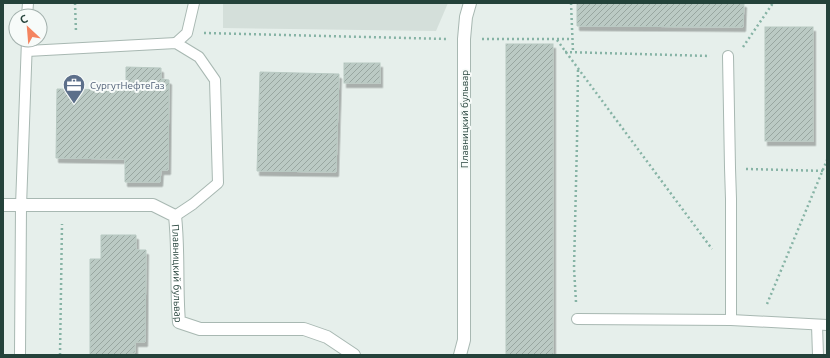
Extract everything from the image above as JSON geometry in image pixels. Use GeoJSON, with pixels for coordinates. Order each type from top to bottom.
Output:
{"type":"FeatureCollection","features":[{"type":"Feature","properties":{"kind":"street","name":"Плавницкий бульвар"},"geometry":{"type":"LineString","coordinates":[[460,355],[464,340],[464,39],[466,16],[470,3]]}},
{"type":"Feature","properties":{"kind":"street","name":"Плавницкий бульвар"},"geometry":{"type":"LineString","coordinates":[[3,205],[153,205],[175,216],[178,238],[177,301],[179,322],[200,329],[304,329],[327,337],[354,355]]}},
{"type":"Feature","properties":{"kind":"lane"},"geometry":{"type":"LineString","coordinates":[[176,43],[187,33],[194,3]]}},
{"type":"Feature","properties":{"kind":"lane"},"geometry":{"type":"LineString","coordinates":[[20,355],[21,206],[27,50],[176,43],[199,57],[215,80],[218,183],[193,204],[175,216]]}},
{"type":"Feature","properties":{"kind":"lane"},"geometry":{"type":"LineString","coordinates":[[728,56],[732,199],[730,320]]}},
{"type":"Feature","properties":{"kind":"lane"},"geometry":{"type":"LineString","coordinates":[[577,319],[730,320],[822,325],[818,355]]}},
{"type":"Feature","properties":{"kind":"path"},"geometry":{"type":"LineString","coordinates":[[75,3],[76,48]]}},
{"type":"Feature","properties":{"kind":"path"},"geometry":{"type":"LineString","coordinates":[[571,3],[573,52]]}},
{"type":"Feature","properties":{"kind":"path"},"geometry":{"type":"LineString","coordinates":[[565,52],[728,56],[742,48],[773,3]]}},
{"type":"Feature","properties":{"kind":"path"},"geometry":{"type":"LineString","coordinates":[[187,33],[464,39],[572,39]]}},
{"type":"Feature","properties":{"kind":"path"},"geometry":{"type":"LineString","coordinates":[[556,39],[730,273]]}},
{"type":"Feature","properties":{"kind":"path"},"geometry":{"type":"LineString","coordinates":[[577,319],[574,268],[578,142],[578,69]]}},
{"type":"Feature","properties":{"kind":"path"},"geometry":{"type":"LineString","coordinates":[[764,322],[765,310],[827,160]]}},
{"type":"Feature","properties":{"kind":"path"},"geometry":{"type":"LineString","coordinates":[[730,168],[827,170]]}},
{"type":"Feature","properties":{"kind":"path"},"geometry":{"type":"LineString","coordinates":[[60,355],[62,206]]}},
{"type":"Feature","properties":{"kind":"shaded area"},"geometry":{"type":"Polygon","coordinates":[[[223,3],[448,3],[436,31],[223,28],[223,3]]]}},
{"type":"Feature","properties":{"kind":"building"},"geometry":{"type":"Polygon","coordinates":[[[577,3],[744,3],[743,27],[577,26],[577,3]]]}},
{"type":"Feature","properties":{"kind":"building"},"geometry":{"type":"Polygon","coordinates":[[[765,27],[813,27],[813,141],[765,141],[765,27]]]}},
{"type":"Feature","properties":{"kind":"building"},"geometry":{"type":"Polygon","coordinates":[[[506,44],[553,44],[553,355],[506,355],[506,44]]]}},
{"type":"Feature","properties":{"kind":"building"},"geometry":{"type":"Polygon","coordinates":[[[344,63],[380,63],[380,83],[344,83],[344,63]]]}},
{"type":"Feature","properties":{"kind":"building"},"geometry":{"type":"Polygon","coordinates":[[[126,67],[161,68],[161,79],[169,80],[168,170],[161,170],[160,182],[125,182],[125,159],[56,158],[57,89],[126,90],[126,67]]]}},
{"type":"Feature","properties":{"kind":"building"},"geometry":{"type":"Polygon","coordinates":[[[260,72],[339,74],[336,172],[257,171],[260,72]]]}},
{"type":"Feature","properties":{"kind":"building"},"geometry":{"type":"Polygon","coordinates":[[[101,235],[136,235],[136,250],[146,250],[145,342],[135,342],[135,353],[130,353],[130,355],[90,355],[90,259],[101,259],[101,235]]]}},
{"type":"Feature","properties":{"kind":"place","name":"СургутНефтеГаз"},"geometry":{"type":"Point","coordinates":[74,104]}}]}
